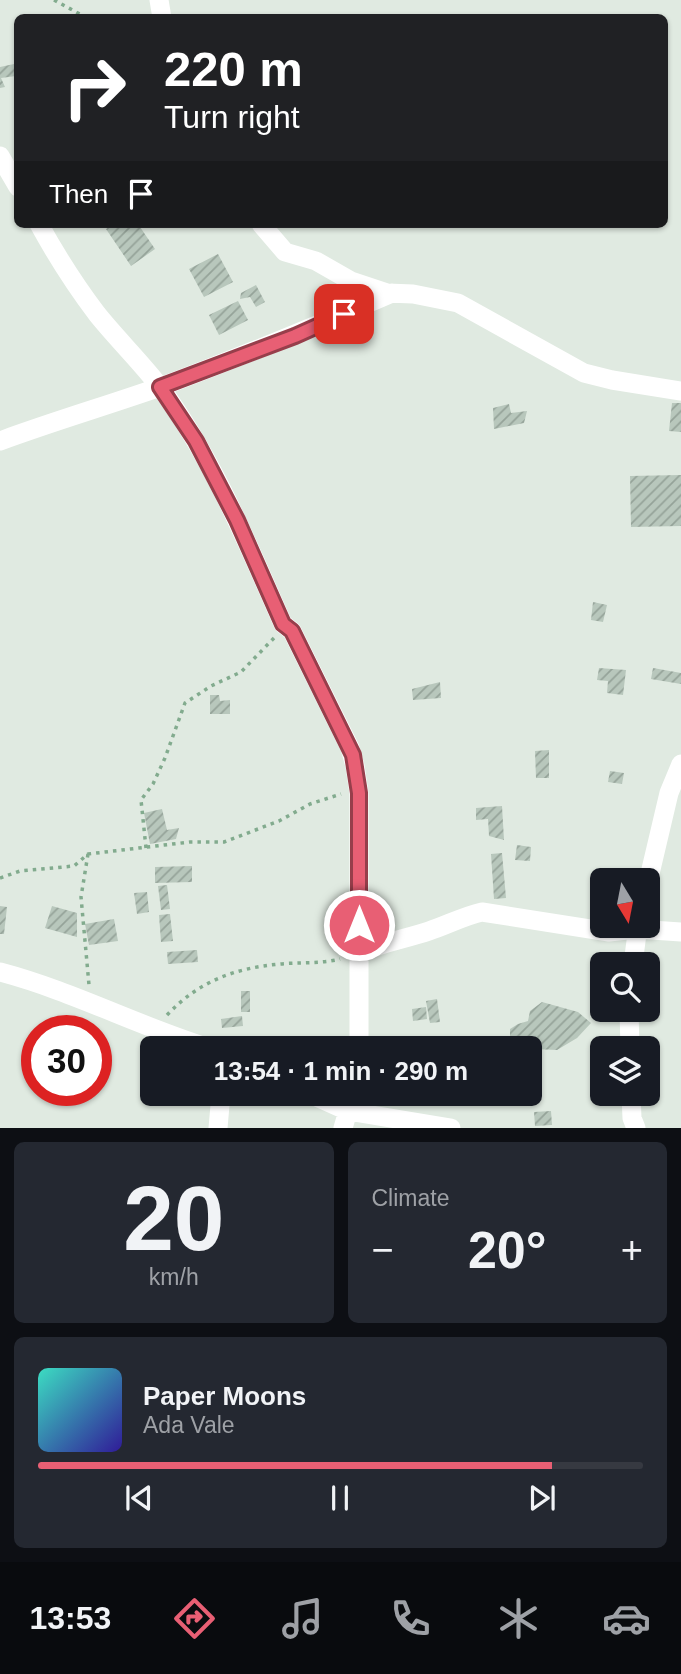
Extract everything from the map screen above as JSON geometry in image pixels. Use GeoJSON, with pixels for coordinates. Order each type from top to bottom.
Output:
{"type":"FeatureCollection","features":[{"type":"Feature","properties":{"kind":"street"},"geometry":{"type":"LineString","coordinates":[[0,156],[14,180]]}},
{"type":"Feature","properties":{"kind":"street"},"geometry":{"type":"LineString","coordinates":[[41,228],[61,264],[97,314],[160,387],[196,441],[237,520],[283,624],[292,631],[350,748],[359,793],[359,1036]]}},
{"type":"Feature","properties":{"kind":"street"},"geometry":{"type":"LineString","coordinates":[[265,228],[285,251],[316,261],[351,281],[374,290],[423,295],[458,303],[584,373],[681,391]]}},
{"type":"Feature","properties":{"kind":"street"},"geometry":{"type":"LineString","coordinates":[[0,441],[160,387],[295,336],[392,293]]}},
{"type":"Feature","properties":{"kind":"street"},"geometry":{"type":"LineString","coordinates":[[651,868],[669,793],[681,764]]}},
{"type":"Feature","properties":{"kind":"street"},"geometry":{"type":"LineString","coordinates":[[360,953],[377,945],[426,932],[482,912],[590,929]]}},
{"type":"Feature","properties":{"kind":"street"},"geometry":{"type":"LineString","coordinates":[[660,930],[681,932]]}},
{"type":"Feature","properties":{"kind":"street"},"geometry":{"type":"LineString","coordinates":[[0,972],[53,988],[174,1036]]}},
{"type":"Feature","properties":{"kind":"street"},"geometry":{"type":"LineString","coordinates":[[218,1128],[220,1106]]}},
{"type":"Feature","properties":{"kind":"street"},"geometry":{"type":"LineString","coordinates":[[632,1106],[636,1128]]}},
{"type":"Feature","properties":{"kind":"street"},"geometry":{"type":"LineString","coordinates":[[348,1111],[451,1128]]}},
{"type":"Feature","properties":{"kind":"path"},"geometry":{"type":"LineString","coordinates":[[54,0],[80,14]]}},
{"type":"Feature","properties":{"kind":"path"},"geometry":{"type":"LineString","coordinates":[[146,848],[141,800],[153,784],[165,758],[184,703],[211,686],[242,672],[272,641],[283,624]]}},
{"type":"Feature","properties":{"kind":"path"},"geometry":{"type":"LineString","coordinates":[[0,878],[20,871],[74,866],[88,854],[190,842],[224,842],[279,821],[322,799],[359,793]]}},
{"type":"Feature","properties":{"kind":"path"},"geometry":{"type":"LineString","coordinates":[[88,854],[81,897],[85,959],[92,1004]]}},
{"type":"Feature","properties":{"kind":"path"},"geometry":{"type":"LineString","coordinates":[[153,1029],[185,996],[217,978],[255,967],[324,962],[360,953]]}},
{"type":"Feature","properties":{"kind":"building"},"geometry":{"type":"Polygon","coordinates":[[[14,64],[14,76],[1,78],[5,87],[0,88],[0,67],[14,64]]]}},
{"type":"Feature","properties":{"kind":"building"},"geometry":{"type":"Polygon","coordinates":[[[141,228],[155,249],[131,266],[106,229],[141,228]]]}},
{"type":"Feature","properties":{"kind":"building"},"geometry":{"type":"Polygon","coordinates":[[[218,254],[233,282],[204,297],[189,269],[218,254]]]}},
{"type":"Feature","properties":{"kind":"building"},"geometry":{"type":"Polygon","coordinates":[[[256,285],[265,302],[256,307],[250,297],[240,299],[241,293],[256,285]]]}},
{"type":"Feature","properties":{"kind":"building"},"geometry":{"type":"Polygon","coordinates":[[[238,301],[248,320],[219,335],[209,315],[238,301]]]}},
{"type":"Feature","properties":{"kind":"building"},"geometry":{"type":"Polygon","coordinates":[[[672,403],[681,403],[681,432],[669,431],[672,403]]]}},
{"type":"Feature","properties":{"kind":"building"},"geometry":{"type":"Polygon","coordinates":[[[509,404],[511,413],[527,411],[524,423],[494,429],[493,408],[509,404]]]}},
{"type":"Feature","properties":{"kind":"building"},"geometry":{"type":"Polygon","coordinates":[[[681,475],[681,526],[631,527],[630,476],[681,475]]]}},
{"type":"Feature","properties":{"kind":"building"},"geometry":{"type":"Polygon","coordinates":[[[593,602],[607,605],[603,622],[591,620],[593,602]]]}},
{"type":"Feature","properties":{"kind":"building"},"geometry":{"type":"Polygon","coordinates":[[[599,668],[626,670],[623,695],[607,693],[608,681],[597,680],[599,668]]]}},
{"type":"Feature","properties":{"kind":"building"},"geometry":{"type":"Polygon","coordinates":[[[653,668],[681,673],[681,684],[651,679],[653,668]]]}},
{"type":"Feature","properties":{"kind":"building"},"geometry":{"type":"Polygon","coordinates":[[[440,682],[441,698],[413,700],[412,689],[440,682]]]}},
{"type":"Feature","properties":{"kind":"building"},"geometry":{"type":"Polygon","coordinates":[[[210,695],[219,695],[220,701],[230,700],[230,714],[210,714],[210,695]]]}},
{"type":"Feature","properties":{"kind":"building"},"geometry":{"type":"Polygon","coordinates":[[[549,750],[549,778],[536,778],[535,751],[549,750]]]}},
{"type":"Feature","properties":{"kind":"building"},"geometry":{"type":"Polygon","coordinates":[[[610,771],[624,773],[622,784],[608,782],[610,771]]]}},
{"type":"Feature","properties":{"kind":"building"},"geometry":{"type":"Polygon","coordinates":[[[502,806],[504,840],[489,836],[488,819],[476,820],[476,808],[502,806]]]}},
{"type":"Feature","properties":{"kind":"building"},"geometry":{"type":"Polygon","coordinates":[[[162,809],[167,830],[179,828],[176,839],[150,844],[144,813],[162,809]]]}},
{"type":"Feature","properties":{"kind":"building"},"geometry":{"type":"Polygon","coordinates":[[[517,845],[531,847],[530,861],[515,860],[517,845]]]}},
{"type":"Feature","properties":{"kind":"building"},"geometry":{"type":"Polygon","coordinates":[[[502,853],[506,898],[494,899],[491,854],[502,853]]]}},
{"type":"Feature","properties":{"kind":"building"},"geometry":{"type":"Polygon","coordinates":[[[192,866],[192,882],[155,883],[155,867],[192,866]]]}},
{"type":"Feature","properties":{"kind":"building"},"geometry":{"type":"Polygon","coordinates":[[[167,885],[170,909],[161,910],[158,886],[167,885]]]}},
{"type":"Feature","properties":{"kind":"building"},"geometry":{"type":"Polygon","coordinates":[[[147,892],[149,912],[137,914],[134,893],[147,892]]]}},
{"type":"Feature","properties":{"kind":"building"},"geometry":{"type":"Polygon","coordinates":[[[0,906],[7,907],[4,934],[0,934],[0,906]]]}},
{"type":"Feature","properties":{"kind":"building"},"geometry":{"type":"Polygon","coordinates":[[[52,906],[77,913],[77,937],[45,928],[52,906]]]}},
{"type":"Feature","properties":{"kind":"building"},"geometry":{"type":"Polygon","coordinates":[[[170,914],[173,941],[161,942],[159,915],[170,914]]]}},
{"type":"Feature","properties":{"kind":"building"},"geometry":{"type":"Polygon","coordinates":[[[114,919],[118,941],[89,945],[85,924],[114,919]]]}},
{"type":"Feature","properties":{"kind":"building"},"geometry":{"type":"Polygon","coordinates":[[[197,950],[198,962],[168,964],[167,952],[197,950]]]}},
{"type":"Feature","properties":{"kind":"building"},"geometry":{"type":"Polygon","coordinates":[[[241,991],[250,991],[250,1012],[241,1012],[241,991]]]}},
{"type":"Feature","properties":{"kind":"building"},"geometry":{"type":"Polygon","coordinates":[[[437,999],[440,1022],[430,1023],[426,1001],[437,999]]]}},
{"type":"Feature","properties":{"kind":"building"},"geometry":{"type":"Polygon","coordinates":[[[542,1002],[578,1012],[591,1023],[577,1038],[557,1050],[542,1049],[542,1036],[510,1036],[510,1029],[528,1021],[530,1011],[542,1002]]]}},
{"type":"Feature","properties":{"kind":"building"},"geometry":{"type":"Polygon","coordinates":[[[426,1007],[427,1019],[413,1021],[412,1009],[426,1007]]]}},
{"type":"Feature","properties":{"kind":"building"},"geometry":{"type":"Polygon","coordinates":[[[242,1016],[243,1026],[222,1028],[221,1019],[242,1016]]]}},
{"type":"Feature","properties":{"kind":"building"},"geometry":{"type":"Polygon","coordinates":[[[551,1111],[552,1125],[535,1126],[534,1112],[551,1111]]]}},
{"type":"Feature","properties":{"kind":"route"},"geometry":{"type":"LineString","coordinates":[[344,314],[295,336],[160,387],[196,441],[237,520],[283,624],[292,631],[353,755],[359,793],[359,925]]}}]}
